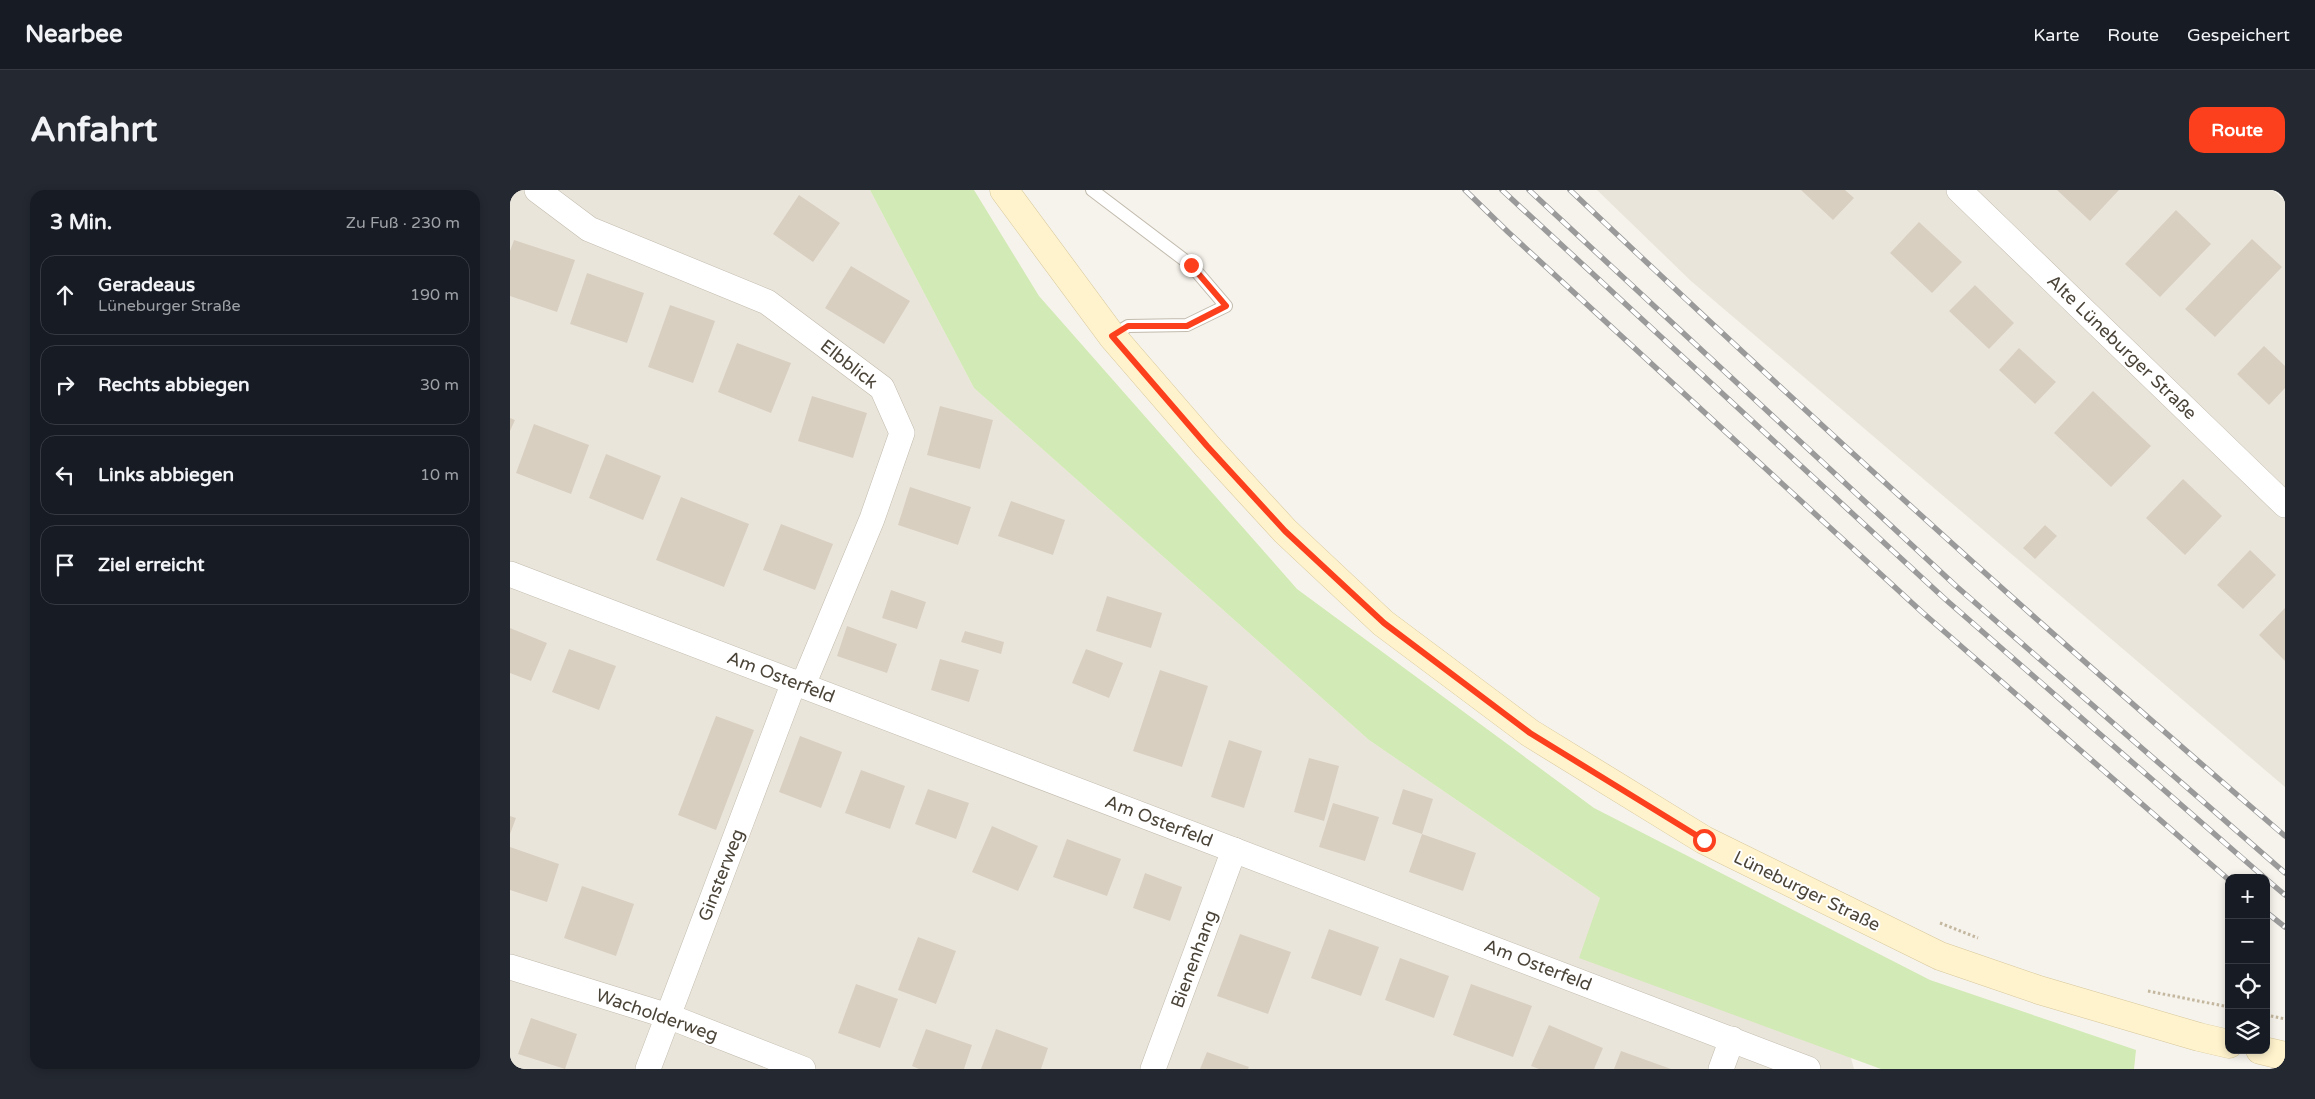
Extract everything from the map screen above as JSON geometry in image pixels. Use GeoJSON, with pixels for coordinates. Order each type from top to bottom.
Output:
{"type":"FeatureCollection","features":[{"type":"Feature","properties":{"kind":"main road","name":"Lüneburger Straße"},"geometry":{"type":"LineString","coordinates":[[1004,190],[1112,336],[1207,446],[1285,531],[1384,623],[1530,733],[1704,840],[1940,956],[2049,992],[2225,1043]]}},
{"type":"Feature","properties":{"kind":"main road"},"geometry":{"type":"LineString","coordinates":[[2270,1052],[2285,1056]]}},
{"type":"Feature","properties":{"kind":"street","name":"Elbblick"},"geometry":{"type":"LineString","coordinates":[[538,190],[589,229],[767,302],[882,388],[902,432],[872,519],[799,684]]}},
{"type":"Feature","properties":{"kind":"street","name":"Alte Lüneburger Straße"},"geometry":{"type":"LineString","coordinates":[[1959,190],[2285,505]]}},
{"type":"Feature","properties":{"kind":"street","name":"Am Osterfeld"},"geometry":{"type":"LineString","coordinates":[[510,574],[1732,1038],[1808,1069]]}},
{"type":"Feature","properties":{"kind":"street","name":"Ginsterweg"},"geometry":{"type":"LineString","coordinates":[[648,1069],[799,684]]}},
{"type":"Feature","properties":{"kind":"street","name":"Bienenhang"},"geometry":{"type":"LineString","coordinates":[[1153,1069],[1234,850]]}},
{"type":"Feature","properties":{"kind":"street","name":"Wacholderweg"},"geometry":{"type":"LineString","coordinates":[[510,967],[668,1016],[802,1069]]}},
{"type":"Feature","properties":{"kind":"street"},"geometry":{"type":"LineString","coordinates":[[1721,1069],[1732,1038]]}},
{"type":"Feature","properties":{"kind":"lane"},"geometry":{"type":"LineString","coordinates":[[1092,190],[1191,265],[1226,306],[1187,326],[1128,326],[1112,336]]}},
{"type":"Feature","properties":{"kind":"path"},"geometry":{"type":"LineString","coordinates":[[1937,922],[1982,939]]}},
{"type":"Feature","properties":{"kind":"path"},"geometry":{"type":"LineString","coordinates":[[2146,991],[2225,1006]]}},
{"type":"Feature","properties":{"kind":"path"},"geometry":{"type":"LineString","coordinates":[[2270,1016],[2285,1019]]}},
{"type":"Feature","properties":{"kind":"shaded area"},"geometry":{"type":"Polygon","coordinates":[[[510,190],[870,190],[974,388],[1369,740],[1600,898],[1851,1058],[1854,1069],[510,1069],[510,190]]]}},
{"type":"Feature","properties":{"kind":"shaded area"},"geometry":{"type":"Polygon","coordinates":[[[1597,190],[2273,190],[2285,201],[2285,787],[1691,281],[1597,190]]]}},
{"type":"Feature","properties":{"kind":"green space"},"geometry":{"type":"Polygon","coordinates":[[[870,190],[974,190],[1039,296],[1297,589],[1594,808],[1930,980],[2136,1050],[2134,1069],[1881,1069],[1579,958],[1600,898],[1369,740],[974,388],[870,190]]]}},
{"type":"Feature","properties":{"kind":"building"},"geometry":{"type":"Polygon","coordinates":[[[1801,190],[1845,190],[1854,198],[1833,220],[1801,190]]]}},
{"type":"Feature","properties":{"kind":"building"},"geometry":{"type":"Polygon","coordinates":[[[2057,190],[2119,190],[2090,221],[2057,190]]]}},
{"type":"Feature","properties":{"kind":"building"},"geometry":{"type":"Polygon","coordinates":[[[799,195],[840,223],[813,262],[773,234],[799,195]]]}},
{"type":"Feature","properties":{"kind":"building"},"geometry":{"type":"Polygon","coordinates":[[[2176,210],[2211,244],[2160,297],[2125,264],[2176,210]]]}},
{"type":"Feature","properties":{"kind":"building"},"geometry":{"type":"Polygon","coordinates":[[[1919,222],[1962,262],[1932,293],[1890,253],[1919,222]]]}},
{"type":"Feature","properties":{"kind":"building"},"geometry":{"type":"Polygon","coordinates":[[[2252,239],[2282,267],[2215,337],[2185,309],[2252,239]]]}},
{"type":"Feature","properties":{"kind":"building"},"geometry":{"type":"Polygon","coordinates":[[[514,240],[575,260],[557,312],[510,296],[510,251],[514,240]]]}},
{"type":"Feature","properties":{"kind":"building"},"geometry":{"type":"Polygon","coordinates":[[[851,266],[910,301],[884,344],[825,308],[851,266]]]}},
{"type":"Feature","properties":{"kind":"building"},"geometry":{"type":"Polygon","coordinates":[[[587,273],[644,293],[627,343],[570,324],[587,273]]]}},
{"type":"Feature","properties":{"kind":"building"},"geometry":{"type":"Polygon","coordinates":[[[1975,285],[2014,323],[1989,349],[1949,311],[1975,285]]]}},
{"type":"Feature","properties":{"kind":"building"},"geometry":{"type":"Polygon","coordinates":[[[670,305],[715,321],[693,383],[648,367],[670,305]]]}},
{"type":"Feature","properties":{"kind":"building"},"geometry":{"type":"Polygon","coordinates":[[[737,343],[791,363],[771,413],[718,392],[737,343]]]}},
{"type":"Feature","properties":{"kind":"building"},"geometry":{"type":"Polygon","coordinates":[[[2264,346],[2285,366],[2285,388],[2269,405],[2237,374],[2264,346]]]}},
{"type":"Feature","properties":{"kind":"building"},"geometry":{"type":"Polygon","coordinates":[[[2019,348],[2056,382],[2035,404],[1999,370],[2019,348]]]}},
{"type":"Feature","properties":{"kind":"building"},"geometry":{"type":"Polygon","coordinates":[[[2093,391],[2151,446],[2111,487],[2054,433],[2093,391]]]}},
{"type":"Feature","properties":{"kind":"building"},"geometry":{"type":"Polygon","coordinates":[[[812,396],[867,413],[853,458],[798,441],[812,396]]]}},
{"type":"Feature","properties":{"kind":"building"},"geometry":{"type":"Polygon","coordinates":[[[940,406],[993,420],[980,469],[927,455],[940,406]]]}},
{"type":"Feature","properties":{"kind":"building"},"geometry":{"type":"Polygon","coordinates":[[[510,418],[515,420],[510,431],[510,418]]]}},
{"type":"Feature","properties":{"kind":"building"},"geometry":{"type":"Polygon","coordinates":[[[534,424],[589,445],[571,494],[516,473],[534,424]]]}},
{"type":"Feature","properties":{"kind":"building"},"geometry":{"type":"Polygon","coordinates":[[[606,454],[661,476],[643,520],[589,498],[606,454]]]}},
{"type":"Feature","properties":{"kind":"building"},"geometry":{"type":"Polygon","coordinates":[[[2183,479],[2222,516],[2185,555],[2146,518],[2183,479]]]}},
{"type":"Feature","properties":{"kind":"building"},"geometry":{"type":"Polygon","coordinates":[[[910,487],[971,507],[958,545],[898,525],[910,487]]]}},
{"type":"Feature","properties":{"kind":"building"},"geometry":{"type":"Polygon","coordinates":[[[681,497],[749,524],[724,587],[656,560],[681,497]]]}},
{"type":"Feature","properties":{"kind":"building"},"geometry":{"type":"Polygon","coordinates":[[[1011,501],[1065,520],[1053,555],[998,536],[1011,501]]]}},
{"type":"Feature","properties":{"kind":"building"},"geometry":{"type":"Polygon","coordinates":[[[781,524],[833,544],[815,590],[763,570],[781,524]]]}},
{"type":"Feature","properties":{"kind":"building"},"geometry":{"type":"Polygon","coordinates":[[[2045,525],[2057,536],[2035,559],[2023,548],[2045,525]]]}},
{"type":"Feature","properties":{"kind":"building"},"geometry":{"type":"Polygon","coordinates":[[[2250,550],[2276,575],[2243,609],[2217,585],[2250,550]]]}},
{"type":"Feature","properties":{"kind":"building"},"geometry":{"type":"Polygon","coordinates":[[[891,590],[926,602],[917,629],[882,618],[891,590]]]}},
{"type":"Feature","properties":{"kind":"building"},"geometry":{"type":"Polygon","coordinates":[[[1107,596],[1162,613],[1151,648],[1096,631],[1107,596]]]}},
{"type":"Feature","properties":{"kind":"building"},"geometry":{"type":"Polygon","coordinates":[[[2285,608],[2285,661],[2259,635],[2285,608]]]}},
{"type":"Feature","properties":{"kind":"building"},"geometry":{"type":"Polygon","coordinates":[[[847,626],[897,644],[887,673],[837,656],[847,626]]]}},
{"type":"Feature","properties":{"kind":"building"},"geometry":{"type":"Polygon","coordinates":[[[510,628],[547,643],[531,681],[510,673],[510,628]]]}},
{"type":"Feature","properties":{"kind":"building"},"geometry":{"type":"Polygon","coordinates":[[[965,631],[1004,642],[1001,654],[961,642],[965,631]]]}},
{"type":"Feature","properties":{"kind":"building"},"geometry":{"type":"Polygon","coordinates":[[[569,649],[616,666],[599,710],[552,692],[569,649]]]}},
{"type":"Feature","properties":{"kind":"building"},"geometry":{"type":"Polygon","coordinates":[[[1086,649],[1123,663],[1109,698],[1072,683],[1086,649]]]}},
{"type":"Feature","properties":{"kind":"building"},"geometry":{"type":"Polygon","coordinates":[[[940,659],[979,670],[969,702],[931,690],[940,659]]]}},
{"type":"Feature","properties":{"kind":"building"},"geometry":{"type":"Polygon","coordinates":[[[1160,670],[1208,686],[1182,767],[1133,751],[1160,670]]]}},
{"type":"Feature","properties":{"kind":"building"},"geometry":{"type":"Polygon","coordinates":[[[716,716],[754,730],[716,830],[678,815],[716,716]]]}},
{"type":"Feature","properties":{"kind":"building"},"geometry":{"type":"Polygon","coordinates":[[[800,736],[842,752],[821,808],[779,792],[800,736]]]}},
{"type":"Feature","properties":{"kind":"building"},"geometry":{"type":"Polygon","coordinates":[[[1229,740],[1262,751],[1244,808],[1211,797],[1229,740]]]}},
{"type":"Feature","properties":{"kind":"building"},"geometry":{"type":"Polygon","coordinates":[[[1309,758],[1339,766],[1324,821],[1294,812],[1309,758]]]}},
{"type":"Feature","properties":{"kind":"building"},"geometry":{"type":"Polygon","coordinates":[[[861,770],[905,786],[890,829],[845,813],[861,770]]]}},
{"type":"Feature","properties":{"kind":"building"},"geometry":{"type":"Polygon","coordinates":[[[928,789],[969,803],[956,839],[915,824],[928,789]]]}},
{"type":"Feature","properties":{"kind":"building"},"geometry":{"type":"Polygon","coordinates":[[[1403,789],[1433,799],[1422,834],[1392,824],[1403,789]]]}},
{"type":"Feature","properties":{"kind":"building"},"geometry":{"type":"Polygon","coordinates":[[[1333,803],[1379,817],[1365,861],[1319,847],[1333,803]]]}},
{"type":"Feature","properties":{"kind":"building"},"geometry":{"type":"Polygon","coordinates":[[[510,816],[516,818],[510,834],[510,816]]]}},
{"type":"Feature","properties":{"kind":"building"},"geometry":{"type":"Polygon","coordinates":[[[992,826],[1038,846],[1018,891],[972,872],[992,826]]]}},
{"type":"Feature","properties":{"kind":"building"},"geometry":{"type":"Polygon","coordinates":[[[1422,834],[1476,853],[1463,891],[1409,872],[1422,834]]]}},
{"type":"Feature","properties":{"kind":"building"},"geometry":{"type":"Polygon","coordinates":[[[1067,839],[1121,859],[1107,896],[1053,877],[1067,839]]]}},
{"type":"Feature","properties":{"kind":"building"},"geometry":{"type":"Polygon","coordinates":[[[510,847],[559,864],[547,902],[510,890],[510,847]]]}},
{"type":"Feature","properties":{"kind":"building"},"geometry":{"type":"Polygon","coordinates":[[[1145,873],[1182,887],[1170,921],[1133,908],[1145,873]]]}},
{"type":"Feature","properties":{"kind":"building"},"geometry":{"type":"Polygon","coordinates":[[[582,886],[634,904],[616,956],[564,938],[582,886]]]}},
{"type":"Feature","properties":{"kind":"building"},"geometry":{"type":"Polygon","coordinates":[[[1329,929],[1379,947],[1361,996],[1311,978],[1329,929]]]}},
{"type":"Feature","properties":{"kind":"building"},"geometry":{"type":"Polygon","coordinates":[[[1240,934],[1291,952],[1268,1014],[1217,996],[1240,934]]]}},
{"type":"Feature","properties":{"kind":"building"},"geometry":{"type":"Polygon","coordinates":[[[918,937],[956,951],[936,1004],[898,990],[918,937]]]}},
{"type":"Feature","properties":{"kind":"building"},"geometry":{"type":"Polygon","coordinates":[[[1400,958],[1449,976],[1434,1018],[1385,1000],[1400,958]]]}},
{"type":"Feature","properties":{"kind":"building"},"geometry":{"type":"Polygon","coordinates":[[[856,984],[898,999],[880,1048],[838,1033],[856,984]]]}},
{"type":"Feature","properties":{"kind":"building"},"geometry":{"type":"Polygon","coordinates":[[[1471,984],[1532,1006],[1513,1057],[1453,1035],[1471,984]]]}},
{"type":"Feature","properties":{"kind":"building"},"geometry":{"type":"Polygon","coordinates":[[[531,1018],[577,1034],[565,1069],[518,1054],[531,1018]]]}},
{"type":"Feature","properties":{"kind":"building"},"geometry":{"type":"Polygon","coordinates":[[[1549,1025],[1603,1048],[1594,1069],[1539,1069],[1531,1066],[1549,1025]]]}},
{"type":"Feature","properties":{"kind":"building"},"geometry":{"type":"Polygon","coordinates":[[[926,1029],[972,1045],[964,1069],[919,1069],[912,1066],[926,1029]]]}},
{"type":"Feature","properties":{"kind":"building"},"geometry":{"type":"Polygon","coordinates":[[[996,1029],[1048,1048],[1041,1069],[981,1069],[996,1029]]]}},
{"type":"Feature","properties":{"kind":"building"},"geometry":{"type":"Polygon","coordinates":[[[1621,1051],[1671,1069],[1614,1069],[1621,1051]]]}},
{"type":"Feature","properties":{"kind":"building"},"geometry":{"type":"Polygon","coordinates":[[[1207,1052],[1249,1067],[1248,1069],[1200,1069],[1207,1052]]]}},
{"type":"Feature","properties":{"kind":"railway"},"geometry":{"type":"LineString","coordinates":[[1465,190],[1508,232],[1923,613],[2225,877]]}},
{"type":"Feature","properties":{"kind":"railway"},"geometry":{"type":"LineString","coordinates":[[1502,190],[1945,599],[2260,874]]}},
{"type":"Feature","properties":{"kind":"railway"},"geometry":{"type":"LineString","coordinates":[[1529,190],[1956,586],[2285,873]]}},
{"type":"Feature","properties":{"kind":"railway"},"geometry":{"type":"LineString","coordinates":[[1570,190],[1923,518],[2285,836]]}},
{"type":"Feature","properties":{"kind":"railway"},"geometry":{"type":"LineString","coordinates":[[2270,882],[2285,895]]}},
{"type":"Feature","properties":{"kind":"railway"},"geometry":{"type":"LineString","coordinates":[[2270,915],[2285,927]]}},
{"type":"Feature","properties":{"kind":"route"},"geometry":{"type":"LineString","coordinates":[[1191,265],[1226,306],[1187,326],[1128,326],[1112,336],[1207,446],[1285,531],[1384,623],[1530,733],[1704,840]]}}]}
